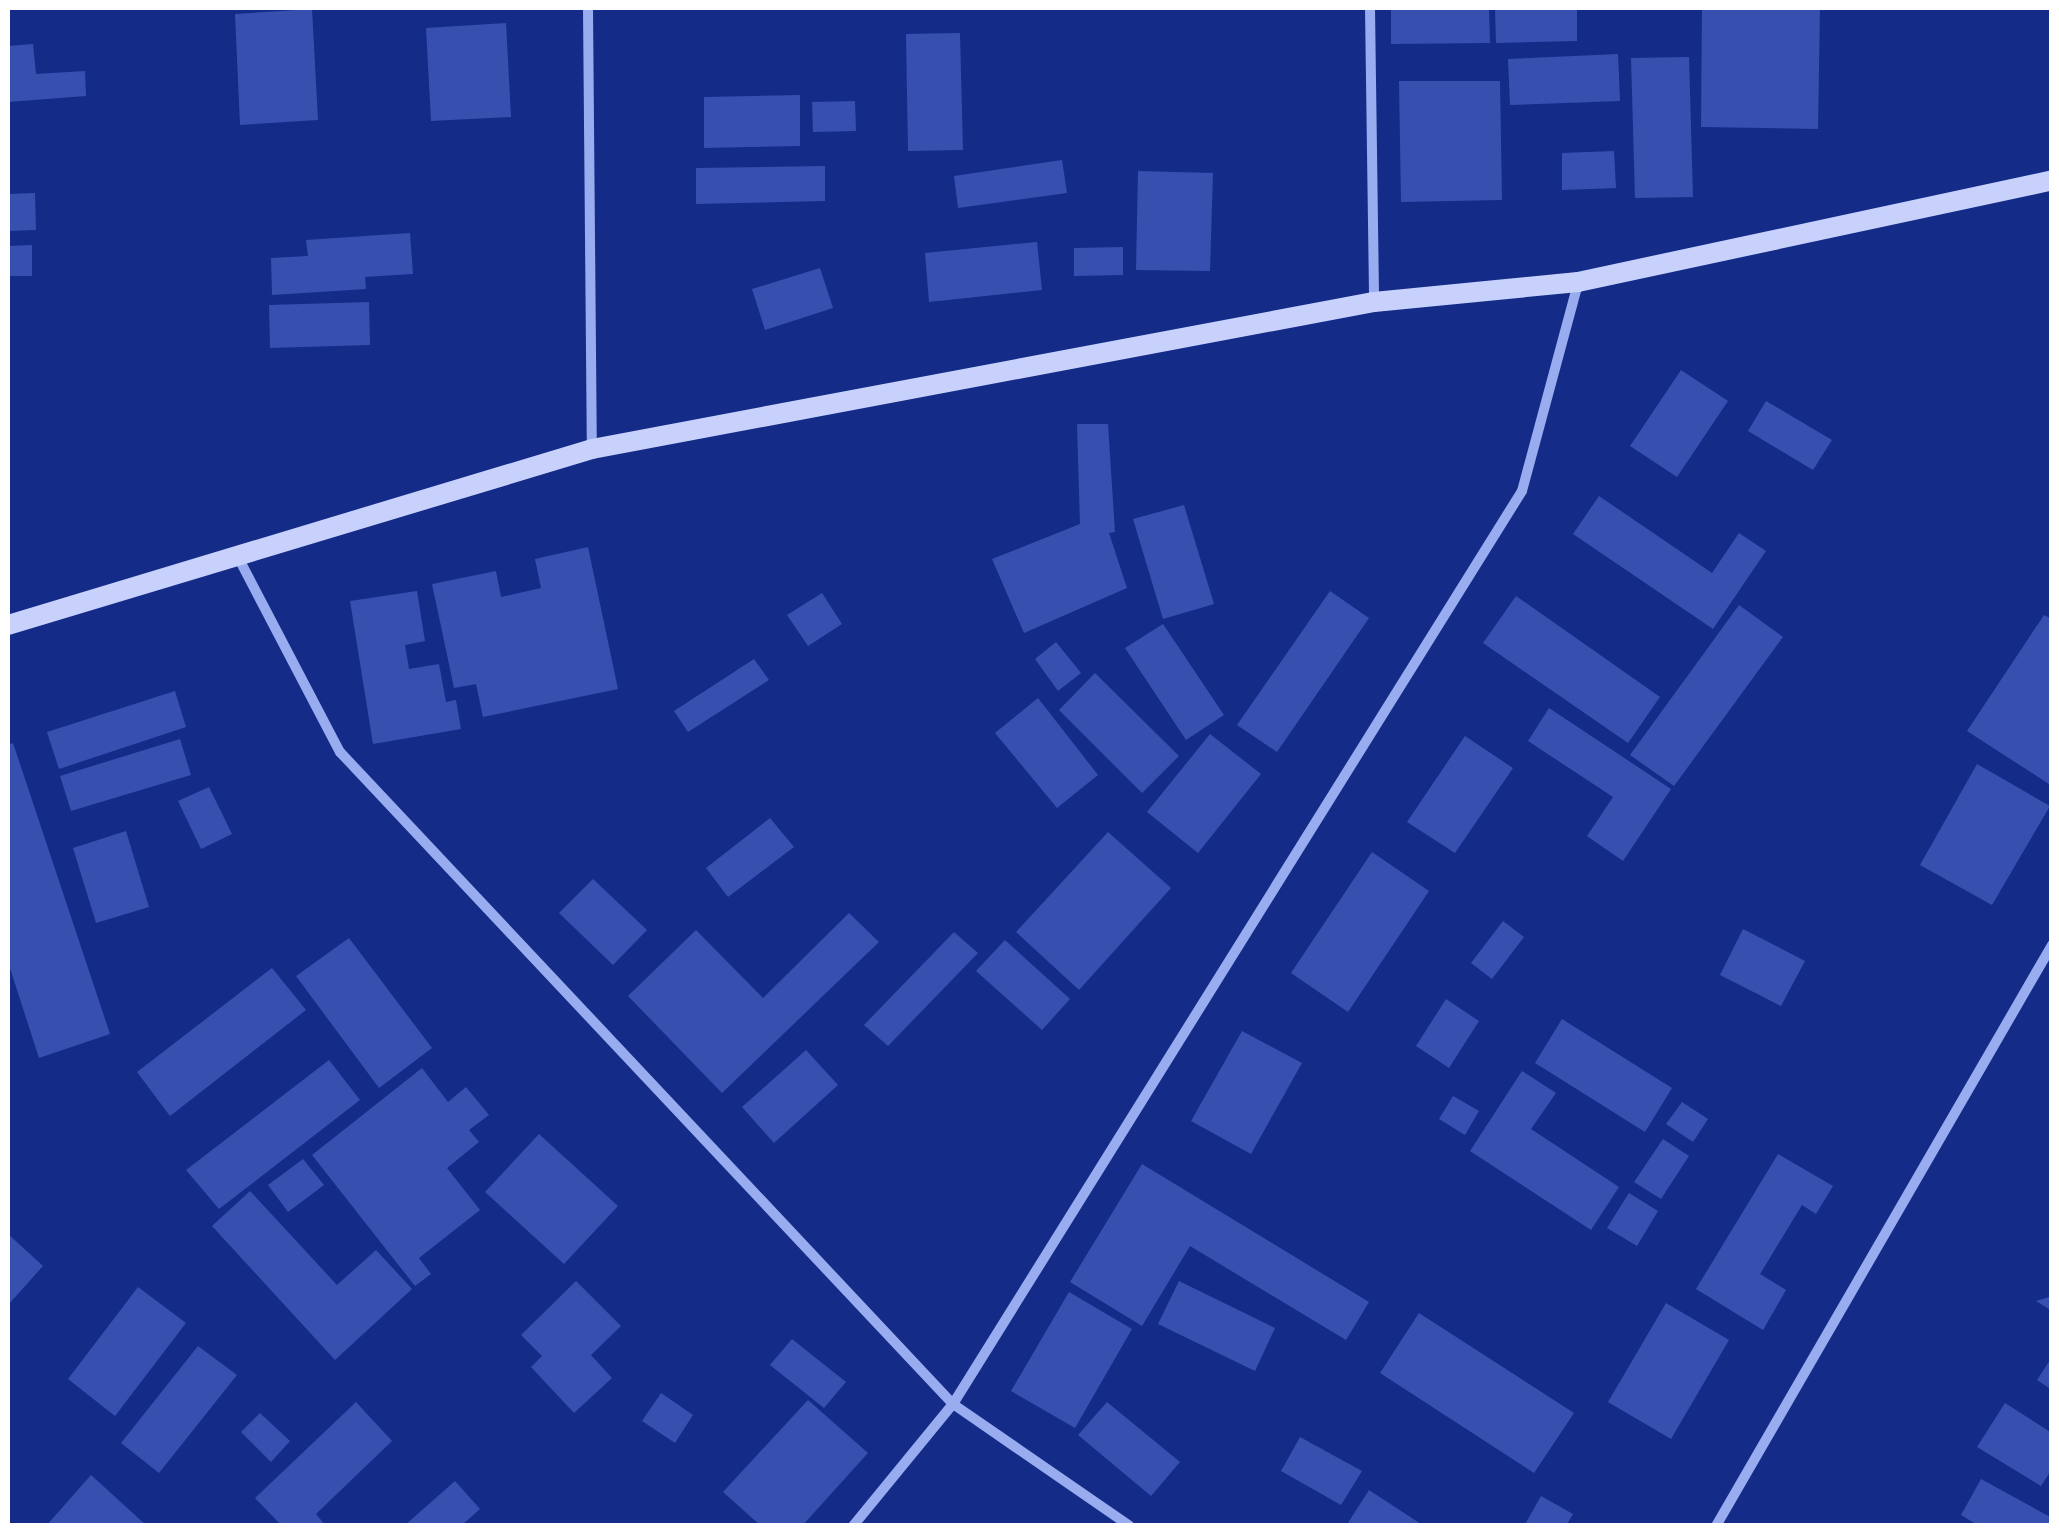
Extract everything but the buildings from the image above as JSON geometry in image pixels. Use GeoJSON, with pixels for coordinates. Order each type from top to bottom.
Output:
{"type":"FeatureCollection","features":[{"type":"Feature","properties":{"kind":"street"},"geometry":{"type":"LineString","coordinates":[[588,8],[592,449]]}},
{"type":"Feature","properties":{"kind":"street"},"geometry":{"type":"LineString","coordinates":[[1370,8],[1374,302]]}},
{"type":"Feature","properties":{"kind":"street"},"geometry":{"type":"LineString","coordinates":[[8,624],[238,559],[592,449],[1374,302],[1578,282],[2052,180]]}},
{"type":"Feature","properties":{"kind":"street"},"geometry":{"type":"LineString","coordinates":[[852,1526],[953,1404],[1522,490],[1578,282]]}},
{"type":"Feature","properties":{"kind":"street"},"geometry":{"type":"LineString","coordinates":[[238,559],[340,752],[953,1404],[1130,1526]]}},
{"type":"Feature","properties":{"kind":"street"},"geometry":{"type":"LineString","coordinates":[[1716,1526],[2052,944]]}}]}
